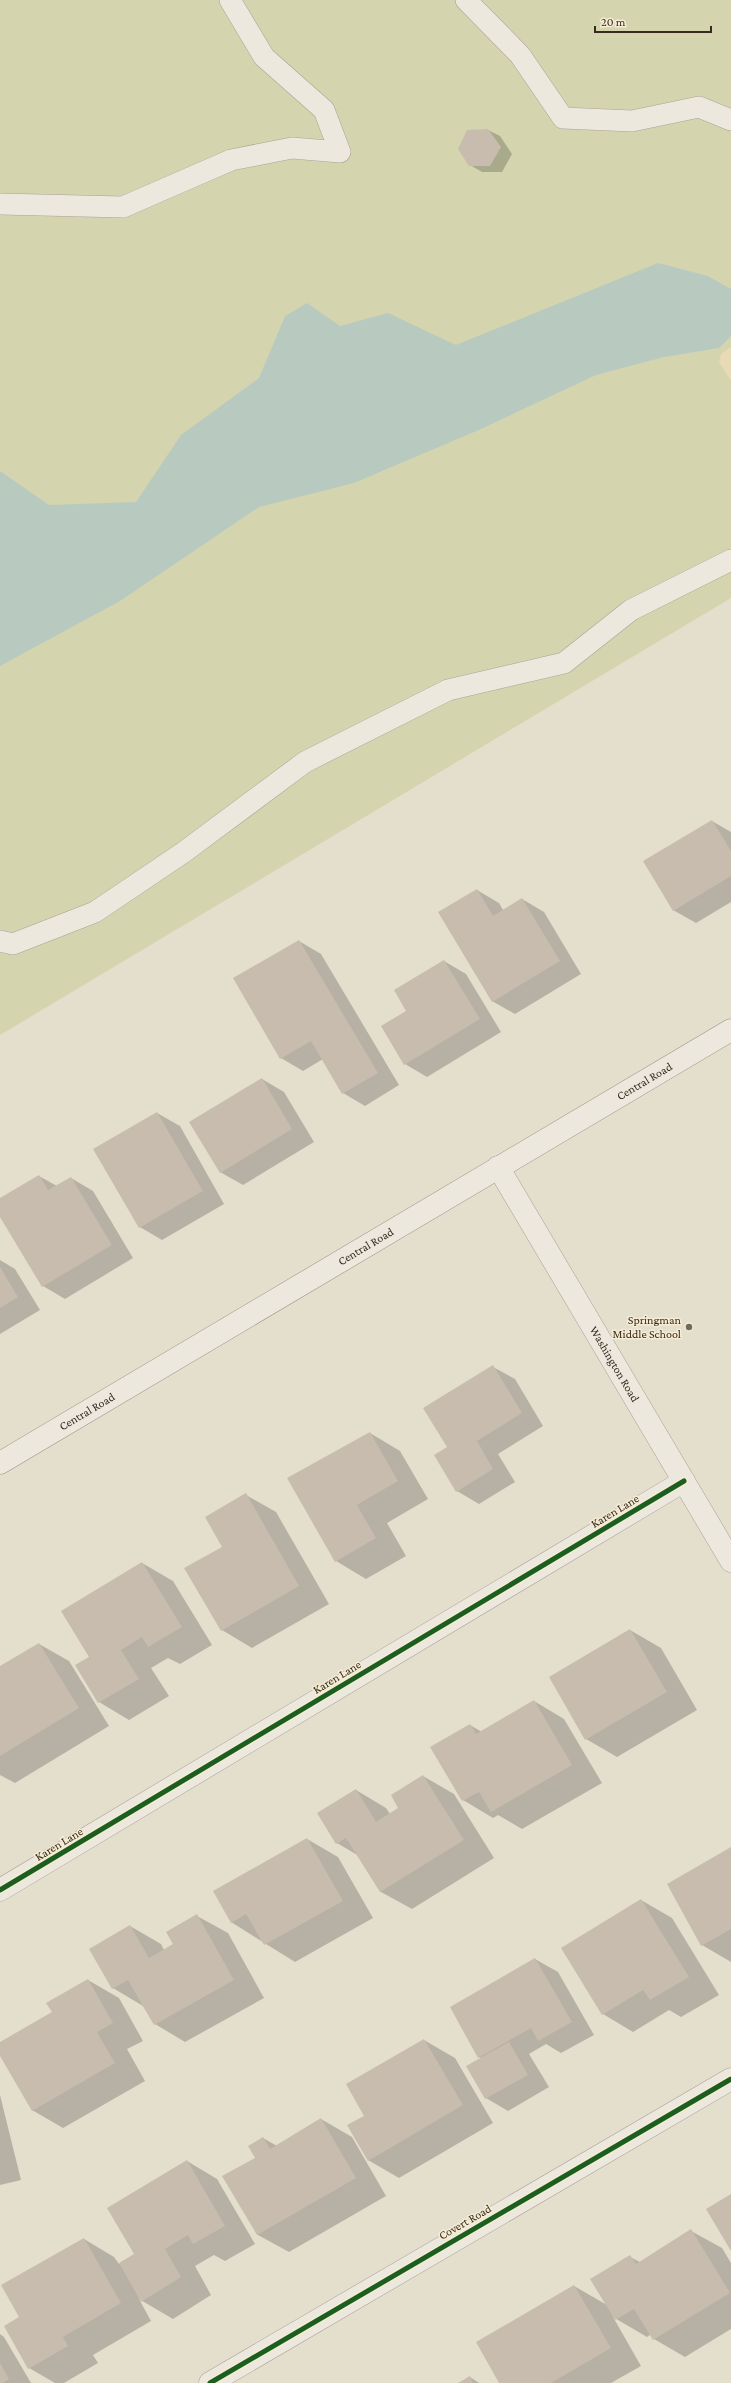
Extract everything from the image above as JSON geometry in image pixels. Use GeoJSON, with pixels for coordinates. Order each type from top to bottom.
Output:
{"type":"FeatureCollection","features":[{"type":"Feature","properties":{"kind":"street","name":"Central Road"},"geometry":{"type":"LineString","coordinates":[[0,1463],[731,1030]]}},
{"type":"Feature","properties":{"kind":"street","name":"Washington Road"},"geometry":{"type":"LineString","coordinates":[[498,1168],[731,1561]]}},
{"type":"Feature","properties":{"kind":"street","name":"Karen Lane"},"geometry":{"type":"LineString","coordinates":[[0,1890],[684,1481]]}},
{"type":"Feature","properties":{"kind":"street","name":"Covert Road"},"geometry":{"type":"LineString","coordinates":[[210,2383],[731,2079]]}},
{"type":"Feature","properties":{"kind":"lane"},"geometry":{"type":"LineString","coordinates":[[0,204],[124,207],[231,160],[292,148],[340,152],[324,110],[264,58],[230,0]]}},
{"type":"Feature","properties":{"kind":"lane"},"geometry":{"type":"LineString","coordinates":[[466,0],[520,55],[563,118],[632,121],[699,107],[731,120]]}},
{"type":"Feature","properties":{"kind":"lane"},"geometry":{"type":"LineString","coordinates":[[0,941],[13,944],[95,912],[184,852],[306,762],[448,690],[564,663],[631,610],[731,560]]}},
{"type":"Feature","properties":{"kind":"green space"},"geometry":{"type":"Polygon","coordinates":[[[0,0],[731,0],[731,598],[0,1035],[0,0]]]}},
{"type":"Feature","properties":{"kind":"sand"},"geometry":{"type":"Polygon","coordinates":[[[731,347],[731,381],[719,362],[721,354],[731,347]]]}},
{"type":"Feature","properties":{"kind":"shaded area"},"geometry":{"type":"Polygon","coordinates":[[[658,263],[708,276],[731,289],[731,336],[719,348],[664,357],[596,375],[481,429],[354,483],[259,507],[120,601],[0,666],[0,471],[49,505],[136,502],[181,435],[259,378],[285,316],[307,303],[340,326],[388,313],[456,345],[658,263]]]}},
{"type":"Feature","properties":{"kind":"building"},"geometry":{"type":"Polygon","coordinates":[[[488,129],[501,147],[490,166],[469,166],[458,149],[467,130],[488,129]]]}},
{"type":"Feature","properties":{"kind":"building"},"geometry":{"type":"Polygon","coordinates":[[[712,820],[731,851],[731,876],[673,911],[643,861],[712,820]]]}},
{"type":"Feature","properties":{"kind":"building"},"geometry":{"type":"Polygon","coordinates":[[[477,889],[493,916],[522,898],[560,961],[492,1002],[438,912],[477,889]]]}},
{"type":"Feature","properties":{"kind":"building"},"geometry":{"type":"Polygon","coordinates":[[[299,940],[378,1073],[342,1094],[311,1041],[280,1059],[233,978],[299,940]]]}},
{"type":"Feature","properties":{"kind":"building"},"geometry":{"type":"Polygon","coordinates":[[[444,960],[480,1019],[404,1065],[381,1026],[406,1011],[394,990],[444,960]]]}},
{"type":"Feature","properties":{"kind":"building"},"geometry":{"type":"Polygon","coordinates":[[[262,1078],[292,1129],[220,1173],[189,1122],[262,1078]]]}},
{"type":"Feature","properties":{"kind":"building"},"geometry":{"type":"Polygon","coordinates":[[[157,1112],[203,1191],[139,1228],[93,1149],[157,1112]]]}},
{"type":"Feature","properties":{"kind":"building"},"geometry":{"type":"Polygon","coordinates":[[[39,1175],[48,1190],[71,1177],[112,1245],[42,1287],[0,1217],[0,1198],[39,1175]]]}},
{"type":"Feature","properties":{"kind":"building"},"geometry":{"type":"Polygon","coordinates":[[[0,1267],[18,1297],[0,1308],[0,1267]]]}},
{"type":"Feature","properties":{"kind":"building"},"geometry":{"type":"Polygon","coordinates":[[[493,1365],[522,1413],[477,1441],[493,1469],[456,1492],[434,1455],[447,1447],[423,1408],[493,1365]]]}},
{"type":"Feature","properties":{"kind":"building"},"geometry":{"type":"Polygon","coordinates":[[[370,1432],[398,1481],[357,1505],[376,1538],[335,1562],[287,1478],[370,1432]]]}},
{"type":"Feature","properties":{"kind":"building"},"geometry":{"type":"Polygon","coordinates":[[[246,1493],[299,1586],[221,1631],[184,1568],[222,1547],[205,1517],[246,1493]]]}},
{"type":"Feature","properties":{"kind":"building"},"geometry":{"type":"Polygon","coordinates":[[[142,1562],[182,1627],[148,1647],[142,1637],[121,1650],[139,1679],[98,1703],[75,1665],[89,1657],[61,1611],[142,1562]]]}},
{"type":"Feature","properties":{"kind":"building"},"geometry":{"type":"Polygon","coordinates":[[[630,1629],[667,1692],[585,1740],[549,1677],[630,1629]]]}},
{"type":"Feature","properties":{"kind":"building"},"geometry":{"type":"Polygon","coordinates":[[[39,1643],[79,1708],[0,1756],[0,1666],[39,1643]]]}},
{"type":"Feature","properties":{"kind":"building"},"geometry":{"type":"Polygon","coordinates":[[[534,1700],[572,1765],[491,1812],[479,1792],[462,1801],[430,1747],[470,1724],[476,1734],[534,1700]]]}},
{"type":"Feature","properties":{"kind":"building"},"geometry":{"type":"Polygon","coordinates":[[[423,1775],[464,1840],[380,1892],[346,1838],[336,1844],[317,1813],[356,1789],[376,1822],[398,1808],[391,1795],[423,1775]]]}},
{"type":"Feature","properties":{"kind":"building"},"geometry":{"type":"Polygon","coordinates":[[[307,1838],[343,1901],[264,1945],[246,1914],[231,1923],[213,1891],[307,1838]]]}},
{"type":"Feature","properties":{"kind":"building"},"geometry":{"type":"Polygon","coordinates":[[[731,1847],[731,1929],[701,1946],[667,1884],[731,1847]]]}},
{"type":"Feature","properties":{"kind":"building"},"geometry":{"type":"Polygon","coordinates":[[[641,1899],[689,1977],[650,2000],[643,1990],[602,2015],[561,1948],[641,1899]]]}},
{"type":"Feature","properties":{"kind":"building"},"geometry":{"type":"Polygon","coordinates":[[[197,1914],[234,1980],[154,2025],[128,1980],[112,1989],[89,1949],[130,1925],[149,1958],[173,1944],[166,1932],[197,1914]]]}},
{"type":"Feature","properties":{"kind":"building"},"geometry":{"type":"Polygon","coordinates":[[[535,1958],[572,2022],[538,2041],[531,2028],[478,2058],[450,2007],[535,1958]]]}},
{"type":"Feature","properties":{"kind":"building"},"geometry":{"type":"Polygon","coordinates":[[[88,1979],[113,2023],[97,2032],[115,2063],[32,2111],[0,2056],[0,2042],[52,2012],[46,2003],[88,1979]]]}},
{"type":"Feature","properties":{"kind":"building"},"geometry":{"type":"Polygon","coordinates":[[[424,2039],[463,2105],[368,2161],[347,2125],[364,2116],[346,2084],[424,2039]]]}},
{"type":"Feature","properties":{"kind":"building"},"geometry":{"type":"Polygon","coordinates":[[[509,2042],[528,2075],[485,2099],[466,2066],[509,2042]]]}},
{"type":"Feature","properties":{"kind":"building"},"geometry":{"type":"Polygon","coordinates":[[[321,2118],[356,2178],[257,2235],[222,2176],[255,2158],[248,2146],[263,2137],[270,2149],[321,2118]]]}},
{"type":"Feature","properties":{"kind":"building"},"geometry":{"type":"Polygon","coordinates":[[[187,2160],[225,2226],[193,2244],[188,2235],[165,2249],[181,2277],[141,2302],[119,2263],[134,2254],[107,2208],[187,2160]]]}},
{"type":"Feature","properties":{"kind":"building"},"geometry":{"type":"Polygon","coordinates":[[[731,2194],[731,2251],[706,2209],[731,2194]]]}},
{"type":"Feature","properties":{"kind":"building"},"geometry":{"type":"Polygon","coordinates":[[[691,2229],[730,2293],[653,2340],[634,2309],[615,2320],[590,2279],[630,2255],[636,2264],[691,2229]]]}},
{"type":"Feature","properties":{"kind":"building"},"geometry":{"type":"Polygon","coordinates":[[[84,2238],[121,2303],[63,2337],[68,2346],[28,2369],[4,2326],[19,2317],[1,2285],[84,2238]]]}},
{"type":"Feature","properties":{"kind":"building"},"geometry":{"type":"Polygon","coordinates":[[[574,2285],[611,2348],[551,2383],[499,2383],[476,2342],[574,2285]]]}},
{"type":"Feature","properties":{"kind":"building"},"geometry":{"type":"Polygon","coordinates":[[[0,2363],[9,2379],[3,2383],[0,2383],[0,2363]]]}},
{"type":"Feature","properties":{"kind":"building"},"geometry":{"type":"Polygon","coordinates":[[[470,2376],[473,2383],[458,2383],[470,2376]]]}},
{"type":"Feature","properties":{"kind":"cycle path"},"geometry":{"type":"LineString","coordinates":[[0,1890],[684,1481]]}},
{"type":"Feature","properties":{"kind":"cycle path"},"geometry":{"type":"LineString","coordinates":[[210,2383],[731,2079]]}},
{"type":"Feature","properties":{"kind":"place","name":"Springman Middle School"},"geometry":{"type":"Point","coordinates":[689,1327]}}]}
